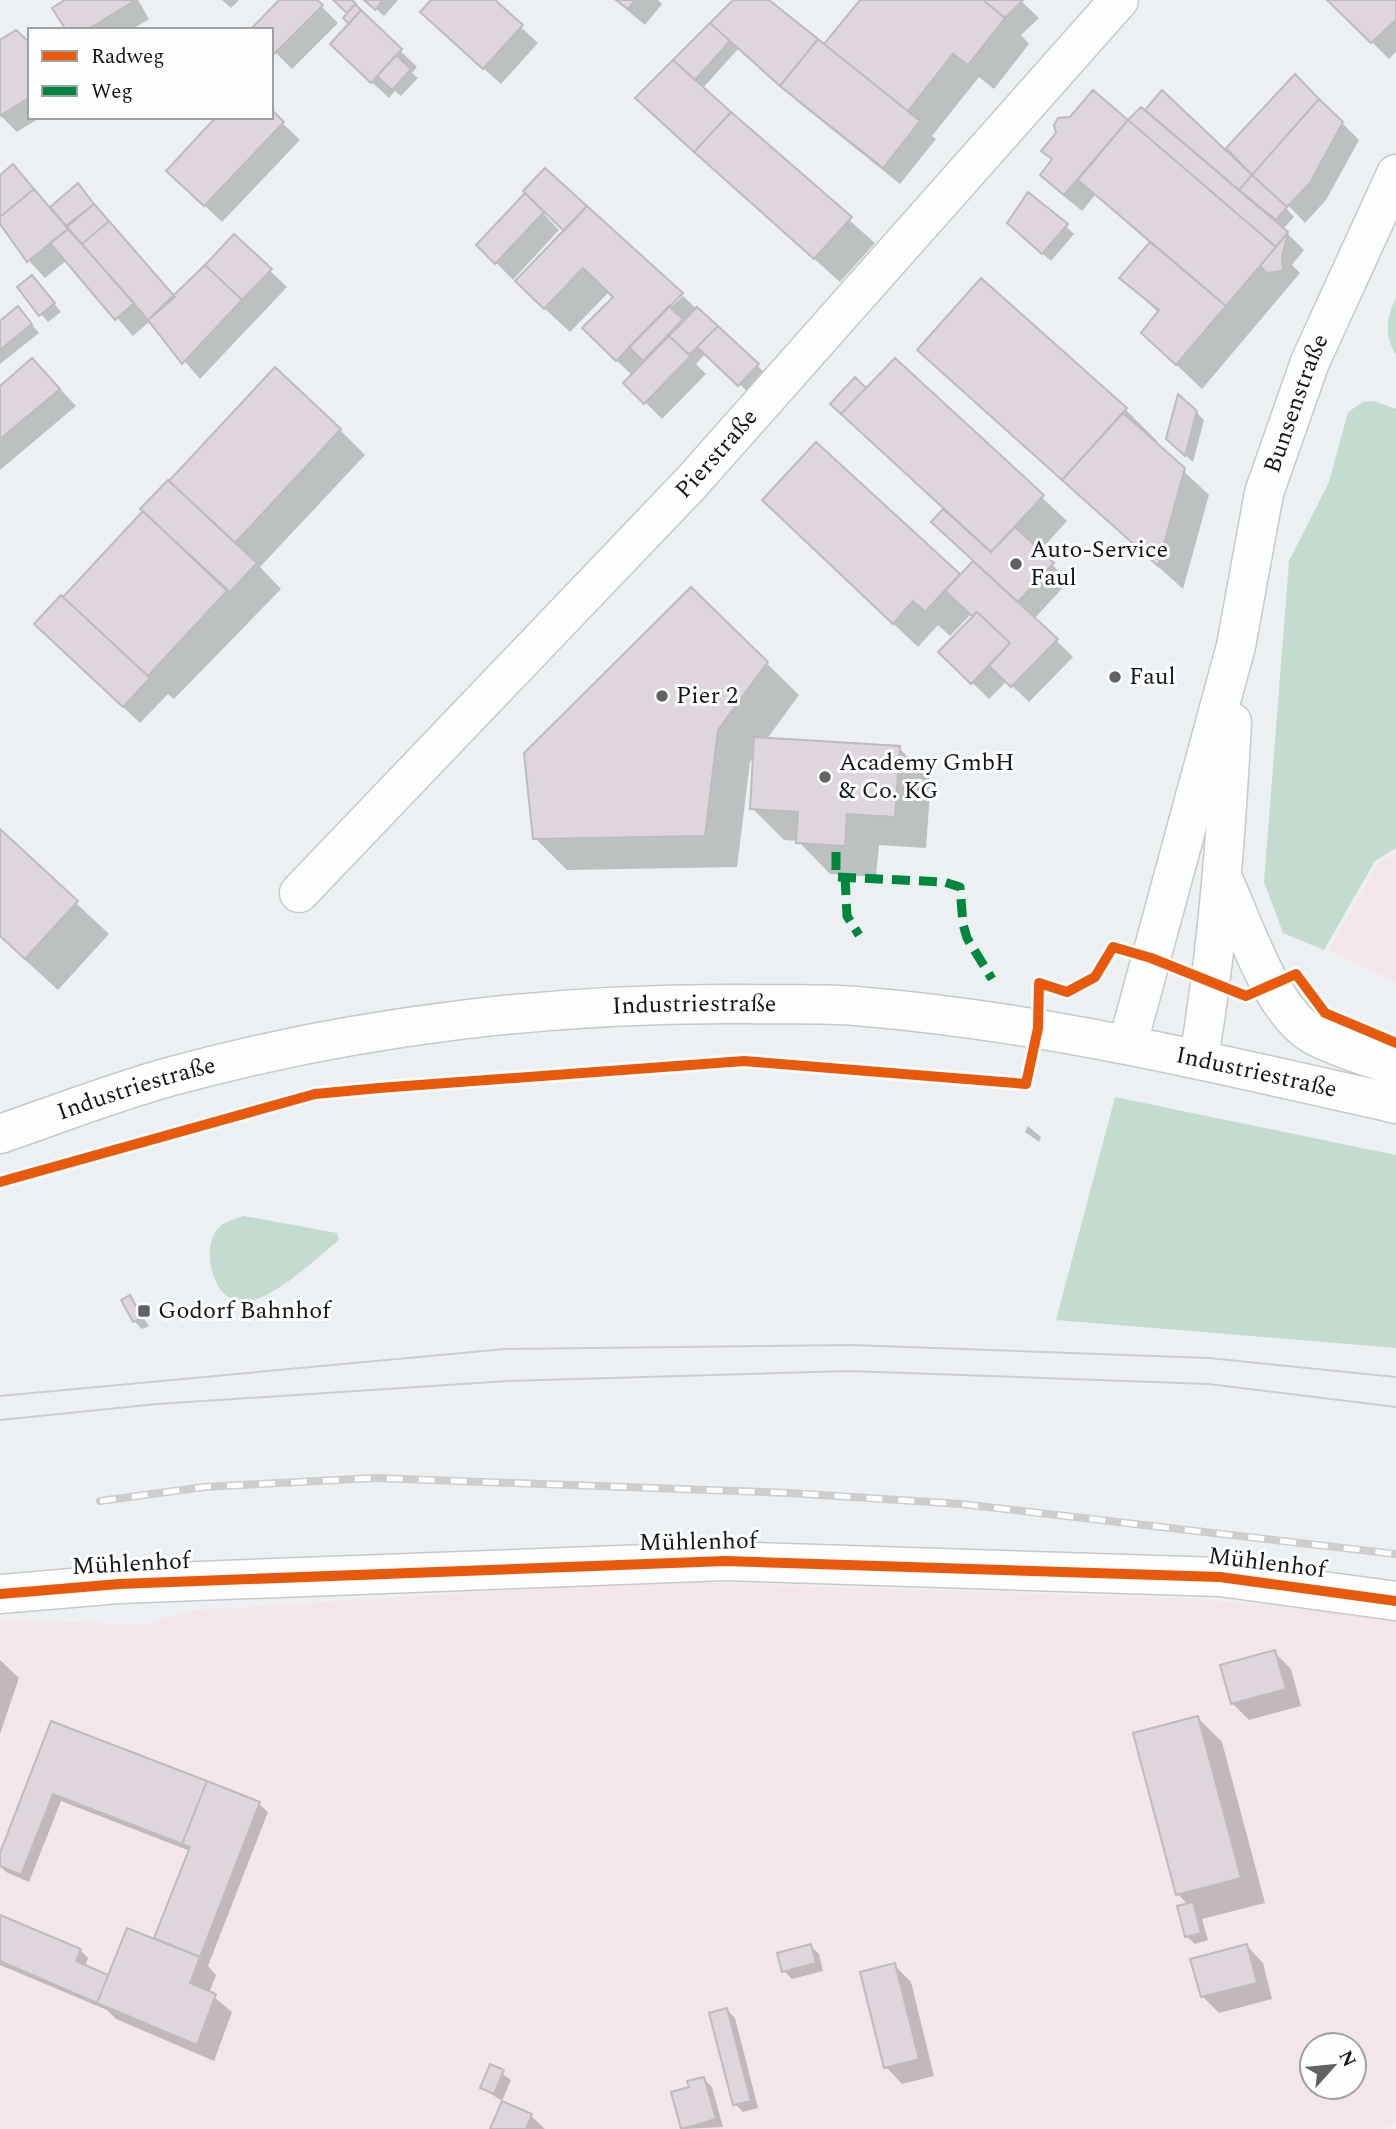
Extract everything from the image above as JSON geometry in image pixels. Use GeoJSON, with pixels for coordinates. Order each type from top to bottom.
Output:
{"type":"FeatureCollection","features":[{"type":"Feature","properties":{"kind":"main road","name":"Pierstraße"},"geometry":{"type":"LineString","coordinates":[[299,893],[691,483],[1119,0]]}},
{"type":"Feature","properties":{"kind":"main road","name":"Bunsenstraße"},"geometry":{"type":"LineString","coordinates":[[1128,1043],[1236,646],[1265,493],[1310,362],[1396,174]]}},
{"type":"Feature","properties":{"kind":"main road","name":"Bunsenstraße"},"geometry":{"type":"LineString","coordinates":[[1199,1057],[1212,982],[1223,879],[1236,646]]}},
{"type":"Feature","properties":{"kind":"main road","name":"Bunsenstraße"},"geometry":{"type":"LineString","coordinates":[[1223,879],[1272,986],[1290,1014],[1314,1035],[1396,1067]]}},
{"type":"Feature","properties":{"kind":"main road","name":"Industriestraße"},"geometry":{"type":"LineString","coordinates":[[0,1134],[175,1075],[367,1033],[452,1021],[648,1004],[853,1006],[1038,1028],[1199,1057],[1396,1104]]}},
{"type":"Feature","properties":{"kind":"main road","name":"Mühlenhof"},"geometry":{"type":"LineString","coordinates":[[0,1594],[119,1584],[725,1560],[1220,1577],[1396,1601]]}},
{"type":"Feature","properties":{"kind":"shaded area"},"geometry":{"type":"Polygon","coordinates":[[[1396,853],[1396,982],[1328,951],[1378,863],[1396,853]]]}},
{"type":"Feature","properties":{"kind":"shaded area"},"geometry":{"type":"Polygon","coordinates":[[[659,1581],[1199,1599],[1396,1618],[1396,2124],[1377,2129],[0,2129],[0,1620],[147,1624],[194,1610],[659,1581]]]}},
{"type":"Feature","properties":{"kind":"green space"},"geometry":{"type":"Polygon","coordinates":[[[1396,298],[1396,355],[1388,326],[1396,298]]]}},
{"type":"Feature","properties":{"kind":"green space"},"geometry":{"type":"Polygon","coordinates":[[[1374,401],[1396,409],[1396,848],[1375,861],[1324,950],[1283,933],[1264,882],[1289,561],[1329,482],[1348,412],[1363,402],[1374,401]]]}},
{"type":"Feature","properties":{"kind":"green space"},"geometry":{"type":"Polygon","coordinates":[[[1115,1097],[1396,1155],[1396,1348],[1056,1320],[1115,1097]]]}},
{"type":"Feature","properties":{"kind":"green space"},"geometry":{"type":"Polygon","coordinates":[[[244,1216],[337,1233],[339,1240],[274,1291],[251,1301],[239,1302],[220,1289],[214,1278],[210,1253],[211,1241],[216,1231],[228,1221],[244,1216]]]}},
{"type":"Feature","properties":{"kind":"building"},"geometry":{"type":"Polygon","coordinates":[[[65,0],[134,1],[90,28],[65,28],[52,8],[65,0]]]}},
{"type":"Feature","properties":{"kind":"building"},"geometry":{"type":"Polygon","coordinates":[[[279,0],[317,0],[323,5],[274,54],[273,28],[252,28],[279,0]]]}},
{"type":"Feature","properties":{"kind":"building"},"geometry":{"type":"Polygon","coordinates":[[[333,0],[352,0],[356,4],[347,13],[333,0]]]}},
{"type":"Feature","properties":{"kind":"building"},"geometry":{"type":"Polygon","coordinates":[[[364,0],[383,0],[375,10],[364,0]]]}},
{"type":"Feature","properties":{"kind":"building"},"geometry":{"type":"Polygon","coordinates":[[[431,0],[495,0],[523,25],[483,69],[420,12],[431,0]]]}},
{"type":"Feature","properties":{"kind":"building"},"geometry":{"type":"Polygon","coordinates":[[[616,0],[635,0],[628,9],[616,0]]]}},
{"type":"Feature","properties":{"kind":"building"},"geometry":{"type":"Polygon","coordinates":[[[733,0],[769,0],[818,39],[780,86],[710,23],[733,0]]]}},
{"type":"Feature","properties":{"kind":"building"},"geometry":{"type":"Polygon","coordinates":[[[860,0],[983,0],[1005,18],[968,65],[953,54],[908,111],[824,44],[860,0]]]}},
{"type":"Feature","properties":{"kind":"building"},"geometry":{"type":"Polygon","coordinates":[[[983,0],[1023,0],[1005,18],[983,0]]]}},
{"type":"Feature","properties":{"kind":"building"},"geometry":{"type":"Polygon","coordinates":[[[1327,0],[1396,0],[1396,20],[1371,43],[1327,0]]]}},
{"type":"Feature","properties":{"kind":"building"},"geometry":{"type":"Polygon","coordinates":[[[355,4],[361,10],[349,24],[343,18],[355,4]]]}},
{"type":"Feature","properties":{"kind":"building"},"geometry":{"type":"Polygon","coordinates":[[[361,10],[402,49],[371,83],[330,44],[361,10]]]}},
{"type":"Feature","properties":{"kind":"building"},"geometry":{"type":"Polygon","coordinates":[[[710,23],[730,41],[695,80],[673,60],[710,23]]]}},
{"type":"Feature","properties":{"kind":"building"},"geometry":{"type":"Polygon","coordinates":[[[16,30],[28,41],[28,98],[0,116],[0,40],[16,30]]]}},
{"type":"Feature","properties":{"kind":"building"},"geometry":{"type":"Polygon","coordinates":[[[818,39],[920,121],[883,168],[780,86],[818,39]]]}},
{"type":"Feature","properties":{"kind":"building"},"geometry":{"type":"Polygon","coordinates":[[[396,55],[411,69],[392,90],[377,76],[396,55]]]}},
{"type":"Feature","properties":{"kind":"building"},"geometry":{"type":"Polygon","coordinates":[[[673,60],[731,112],[694,152],[635,98],[673,60]]]}},
{"type":"Feature","properties":{"kind":"building"},"geometry":{"type":"Polygon","coordinates":[[[1295,74],[1319,99],[1252,175],[1226,148],[1295,74]]]}},
{"type":"Feature","properties":{"kind":"building"},"geometry":{"type":"Polygon","coordinates":[[[1093,90],[1128,120],[1064,195],[1040,175],[1052,159],[1041,151],[1056,133],[1054,125],[1058,118],[1070,117],[1093,90]]]}},
{"type":"Feature","properties":{"kind":"building"},"geometry":{"type":"Polygon","coordinates":[[[1162,90],[1252,175],[1239,190],[1145,110],[1162,90]]]}},
{"type":"Feature","properties":{"kind":"building"},"geometry":{"type":"Polygon","coordinates":[[[1319,99],[1343,122],[1310,183],[1287,207],[1252,175],[1319,99]]]}},
{"type":"Feature","properties":{"kind":"building"},"geometry":{"type":"Polygon","coordinates":[[[1141,107],[1288,232],[1276,247],[1128,120],[1141,107]]]}},
{"type":"Feature","properties":{"kind":"building"},"geometry":{"type":"Polygon","coordinates":[[[273,111],[284,122],[204,206],[166,171],[214,119],[273,119],[273,111]]]}},
{"type":"Feature","properties":{"kind":"building"},"geometry":{"type":"Polygon","coordinates":[[[731,112],[852,217],[814,259],[694,152],[731,112]]]}},
{"type":"Feature","properties":{"kind":"building"},"geometry":{"type":"Polygon","coordinates":[[[1128,120],[1276,247],[1226,306],[1078,180],[1128,120]]]}},
{"type":"Feature","properties":{"kind":"building"},"geometry":{"type":"Polygon","coordinates":[[[13,164],[34,189],[0,217],[0,175],[13,164]]]}},
{"type":"Feature","properties":{"kind":"building"},"geometry":{"type":"Polygon","coordinates":[[[545,168],[587,206],[564,231],[523,191],[545,168]]]}},
{"type":"Feature","properties":{"kind":"building"},"geometry":{"type":"Polygon","coordinates":[[[1252,175],[1287,207],[1276,220],[1239,190],[1252,175]]]}},
{"type":"Feature","properties":{"kind":"building"},"geometry":{"type":"Polygon","coordinates":[[[78,183],[94,204],[67,227],[50,207],[78,183]]]}},
{"type":"Feature","properties":{"kind":"building"},"geometry":{"type":"Polygon","coordinates":[[[34,189],[68,229],[27,262],[0,224],[0,217],[34,189]]]}},
{"type":"Feature","properties":{"kind":"building"},"geometry":{"type":"Polygon","coordinates":[[[1028,192],[1068,224],[1042,254],[1007,223],[1028,192]]]}},
{"type":"Feature","properties":{"kind":"building"},"geometry":{"type":"Polygon","coordinates":[[[525,193],[544,212],[495,264],[476,245],[525,193]]]}},
{"type":"Feature","properties":{"kind":"building"},"geometry":{"type":"Polygon","coordinates":[[[94,204],[109,221],[82,244],[66,226],[94,204]]]}},
{"type":"Feature","properties":{"kind":"building"},"geometry":{"type":"Polygon","coordinates":[[[587,206],[683,293],[616,361],[582,328],[613,297],[583,268],[544,309],[515,281],[587,206]]]}},
{"type":"Feature","properties":{"kind":"building"},"geometry":{"type":"Polygon","coordinates":[[[109,221],[175,297],[148,320],[82,244],[109,221]]]}},
{"type":"Feature","properties":{"kind":"building"},"geometry":{"type":"Polygon","coordinates":[[[68,229],[134,303],[115,320],[50,243],[68,229]]]}},
{"type":"Feature","properties":{"kind":"building"},"geometry":{"type":"Polygon","coordinates":[[[1288,232],[1282,256],[1283,271],[1267,273],[1260,266],[1288,232]]]}},
{"type":"Feature","properties":{"kind":"building"},"geometry":{"type":"Polygon","coordinates":[[[234,234],[272,269],[242,300],[205,265],[234,234]]]}},
{"type":"Feature","properties":{"kind":"building"},"geometry":{"type":"Polygon","coordinates":[[[1150,242],[1226,306],[1176,365],[1141,333],[1159,310],[1119,278],[1150,242]]]}},
{"type":"Feature","properties":{"kind":"building"},"geometry":{"type":"Polygon","coordinates":[[[205,265],[242,300],[182,364],[148,320],[205,265]]]}},
{"type":"Feature","properties":{"kind":"building"},"geometry":{"type":"Polygon","coordinates":[[[32,275],[55,303],[39,316],[17,287],[32,275]]]}},
{"type":"Feature","properties":{"kind":"building"},"geometry":{"type":"Polygon","coordinates":[[[981,278],[1127,408],[1062,480],[917,350],[981,278]]]}},
{"type":"Feature","properties":{"kind":"building"},"geometry":{"type":"Polygon","coordinates":[[[18,306],[32,324],[0,350],[0,321],[18,306]]]}},
{"type":"Feature","properties":{"kind":"building"},"geometry":{"type":"Polygon","coordinates":[[[669,306],[683,319],[643,361],[629,347],[669,306]]]}},
{"type":"Feature","properties":{"kind":"building"},"geometry":{"type":"Polygon","coordinates":[[[697,307],[718,326],[689,355],[669,336],[697,307]]]}},
{"type":"Feature","properties":{"kind":"building"},"geometry":{"type":"Polygon","coordinates":[[[718,326],[759,364],[738,386],[697,347],[718,326]]]}},
{"type":"Feature","properties":{"kind":"building"},"geometry":{"type":"Polygon","coordinates":[[[669,336],[691,356],[644,404],[623,383],[669,336]]]}},
{"type":"Feature","properties":{"kind":"building"},"geometry":{"type":"Polygon","coordinates":[[[32,358],[60,389],[0,439],[0,386],[32,358]]]}},
{"type":"Feature","properties":{"kind":"building"},"geometry":{"type":"Polygon","coordinates":[[[895,358],[1044,495],[991,552],[841,414],[895,358]]]}},
{"type":"Feature","properties":{"kind":"building"},"geometry":{"type":"Polygon","coordinates":[[[275,367],[341,429],[235,543],[169,481],[275,367]]]}},
{"type":"Feature","properties":{"kind":"building"},"geometry":{"type":"Polygon","coordinates":[[[855,377],[866,388],[841,414],[830,404],[855,377]]]}},
{"type":"Feature","properties":{"kind":"building"},"geometry":{"type":"Polygon","coordinates":[[[1178,394],[1197,411],[1185,456],[1166,439],[1178,394]]]}},
{"type":"Feature","properties":{"kind":"building"},"geometry":{"type":"Polygon","coordinates":[[[1123,413],[1185,468],[1158,566],[1062,480],[1123,413]]]}},
{"type":"Feature","properties":{"kind":"building"},"geometry":{"type":"Polygon","coordinates":[[[816,442],[960,574],[925,612],[913,601],[893,624],[762,500],[816,442]]]}},
{"type":"Feature","properties":{"kind":"building"},"geometry":{"type":"Polygon","coordinates":[[[168,480],[257,563],[230,592],[140,509],[168,480]]]}},
{"type":"Feature","properties":{"kind":"building"},"geometry":{"type":"Polygon","coordinates":[[[943,509],[991,552],[1015,527],[1054,563],[1018,602],[931,522],[943,509]]]}},
{"type":"Feature","properties":{"kind":"building"},"geometry":{"type":"Polygon","coordinates":[[[143,511],[227,591],[148,676],[63,597],[143,511]]]}},
{"type":"Feature","properties":{"kind":"building"},"geometry":{"type":"Polygon","coordinates":[[[973,561],[1058,639],[1011,687],[989,666],[1010,643],[977,612],[972,616],[945,591],[973,561]]]}},
{"type":"Feature","properties":{"kind":"building","name":"Pier 2"},"geometry":{"type":"Polygon","coordinates":[[[691,587],[768,662],[718,730],[705,836],[533,839],[524,753],[691,587]]]}},
{"type":"Feature","properties":{"kind":"building"},"geometry":{"type":"Polygon","coordinates":[[[61,595],[150,678],[123,707],[34,624],[61,595]]]}},
{"type":"Feature","properties":{"kind":"building"},"geometry":{"type":"Polygon","coordinates":[[[977,612],[1010,643],[971,684],[938,652],[977,612]]]}},
{"type":"Feature","properties":{"kind":"building","name":"Academy GmbH & Co. KG"},"geometry":{"type":"Polygon","coordinates":[[[754,737],[900,746],[895,817],[847,814],[845,846],[796,843],[798,812],[750,809],[754,737]]]}},
{"type":"Feature","properties":{"kind":"building"},"geometry":{"type":"Polygon","coordinates":[[[0,829],[78,901],[25,959],[0,936],[0,829]]]}},
{"type":"Feature","properties":{"kind":"building"},"geometry":{"type":"Polygon","coordinates":[[[130,1295],[142,1318],[133,1322],[121,1300],[130,1295]]]}},
{"type":"Feature","properties":{"kind":"building"},"geometry":{"type":"Polygon","coordinates":[[[1275,1650],[1286,1689],[1231,1704],[1220,1665],[1275,1650]]]}},
{"type":"Feature","properties":{"kind":"building"},"geometry":{"type":"Polygon","coordinates":[[[1198,1716],[1241,1878],[1176,1895],[1133,1733],[1198,1716]]]}},
{"type":"Feature","properties":{"kind":"building"},"geometry":{"type":"Polygon","coordinates":[[[51,1721],[207,1781],[182,1844],[53,1794],[21,1875],[0,1866],[0,1853],[51,1721]]]}},
{"type":"Feature","properties":{"kind":"building"},"geometry":{"type":"Polygon","coordinates":[[[207,1781],[260,1802],[200,1957],[154,1938],[190,1847],[182,1844],[207,1781]]]}},
{"type":"Feature","properties":{"kind":"building"},"geometry":{"type":"Polygon","coordinates":[[[1193,1902],[1201,1933],[1185,1937],[1177,1906],[1193,1902]]]}},
{"type":"Feature","properties":{"kind":"building"},"geometry":{"type":"Polygon","coordinates":[[[0,1915],[81,1949],[76,1961],[108,1975],[97,2003],[0,1961],[0,1915]]]}},
{"type":"Feature","properties":{"kind":"building"},"geometry":{"type":"Polygon","coordinates":[[[127,1928],[200,1957],[190,1983],[216,1994],[197,2045],[97,2003],[127,1928]]]}},
{"type":"Feature","properties":{"kind":"building"},"geometry":{"type":"Polygon","coordinates":[[[811,1944],[816,1963],[782,1972],[777,1953],[811,1944]]]}},
{"type":"Feature","properties":{"kind":"building"},"geometry":{"type":"Polygon","coordinates":[[[1247,1944],[1257,1983],[1201,1997],[1190,1959],[1247,1944]]]}},
{"type":"Feature","properties":{"kind":"building"},"geometry":{"type":"Polygon","coordinates":[[[895,1963],[919,2059],[884,2068],[860,1972],[895,1963]]]}},
{"type":"Feature","properties":{"kind":"building"},"geometry":{"type":"Polygon","coordinates":[[[727,2008],[751,2101],[733,2105],[709,2013],[727,2008]]]}},
{"type":"Feature","properties":{"kind":"building"},"geometry":{"type":"Polygon","coordinates":[[[490,2064],[504,2070],[494,2094],[480,2088],[490,2064]]]}},
{"type":"Feature","properties":{"kind":"building"},"geometry":{"type":"Polygon","coordinates":[[[704,2077],[716,2119],[681,2129],[671,2092],[689,2087],[687,2081],[704,2077]]]}},
{"type":"Feature","properties":{"kind":"building"},"geometry":{"type":"Polygon","coordinates":[[[502,2101],[532,2114],[526,2129],[490,2129],[502,2101]]]}},
{"type":"Feature","properties":{"kind":"tram line"},"geometry":{"type":"LineString","coordinates":[[0,1396],[505,1349],[852,1345],[1209,1358],[1396,1377]]}},
{"type":"Feature","properties":{"kind":"tram line"},"geometry":{"type":"LineString","coordinates":[[0,1420],[157,1404],[508,1381],[849,1371],[1208,1384],[1396,1407]]}},
{"type":"Feature","properties":{"kind":"railway"},"geometry":{"type":"LineString","coordinates":[[100,1501],[204,1487],[375,1478],[790,1493],[961,1504],[1396,1554]]}},
{"type":"Feature","properties":{"kind":"marked path"},"geometry":{"type":"LineString","coordinates":[[836,852],[836,877],[944,882],[960,887],[967,938],[992,979]]}},
{"type":"Feature","properties":{"kind":"marked path"},"geometry":{"type":"LineString","coordinates":[[845,877],[847,916],[859,935]]}},
{"type":"Feature","properties":{"kind":"cycle path"},"geometry":{"type":"LineString","coordinates":[[0,1182],[315,1094],[744,1061],[1026,1084],[1038,1028],[1039,983],[1067,992],[1095,977],[1113,947],[1151,958],[1246,996],[1296,974],[1325,1013],[1396,1043]]}},
{"type":"Feature","properties":{"kind":"cycle path"},"geometry":{"type":"LineString","coordinates":[[0,1594],[119,1584],[725,1561],[1220,1577],[1396,1601]]}},
{"type":"Feature","properties":{"kind":"place","name":"Auto-Service Faul"},"geometry":{"type":"Point","coordinates":[1016,564]}},
{"type":"Feature","properties":{"kind":"place","name":"Faul"},"geometry":{"type":"Point","coordinates":[1115,677]}},
{"type":"Feature","properties":{"kind":"place","name":"Pier 2"},"geometry":{"type":"Point","coordinates":[662,696]}},
{"type":"Feature","properties":{"kind":"place","name":"Academy GmbH & Co. KG"},"geometry":{"type":"Point","coordinates":[825,777]}},
{"type":"Feature","properties":{"kind":"place","name":"Godorf Bahnhof"},"geometry":{"type":"Point","coordinates":[144,1311]}}]}
